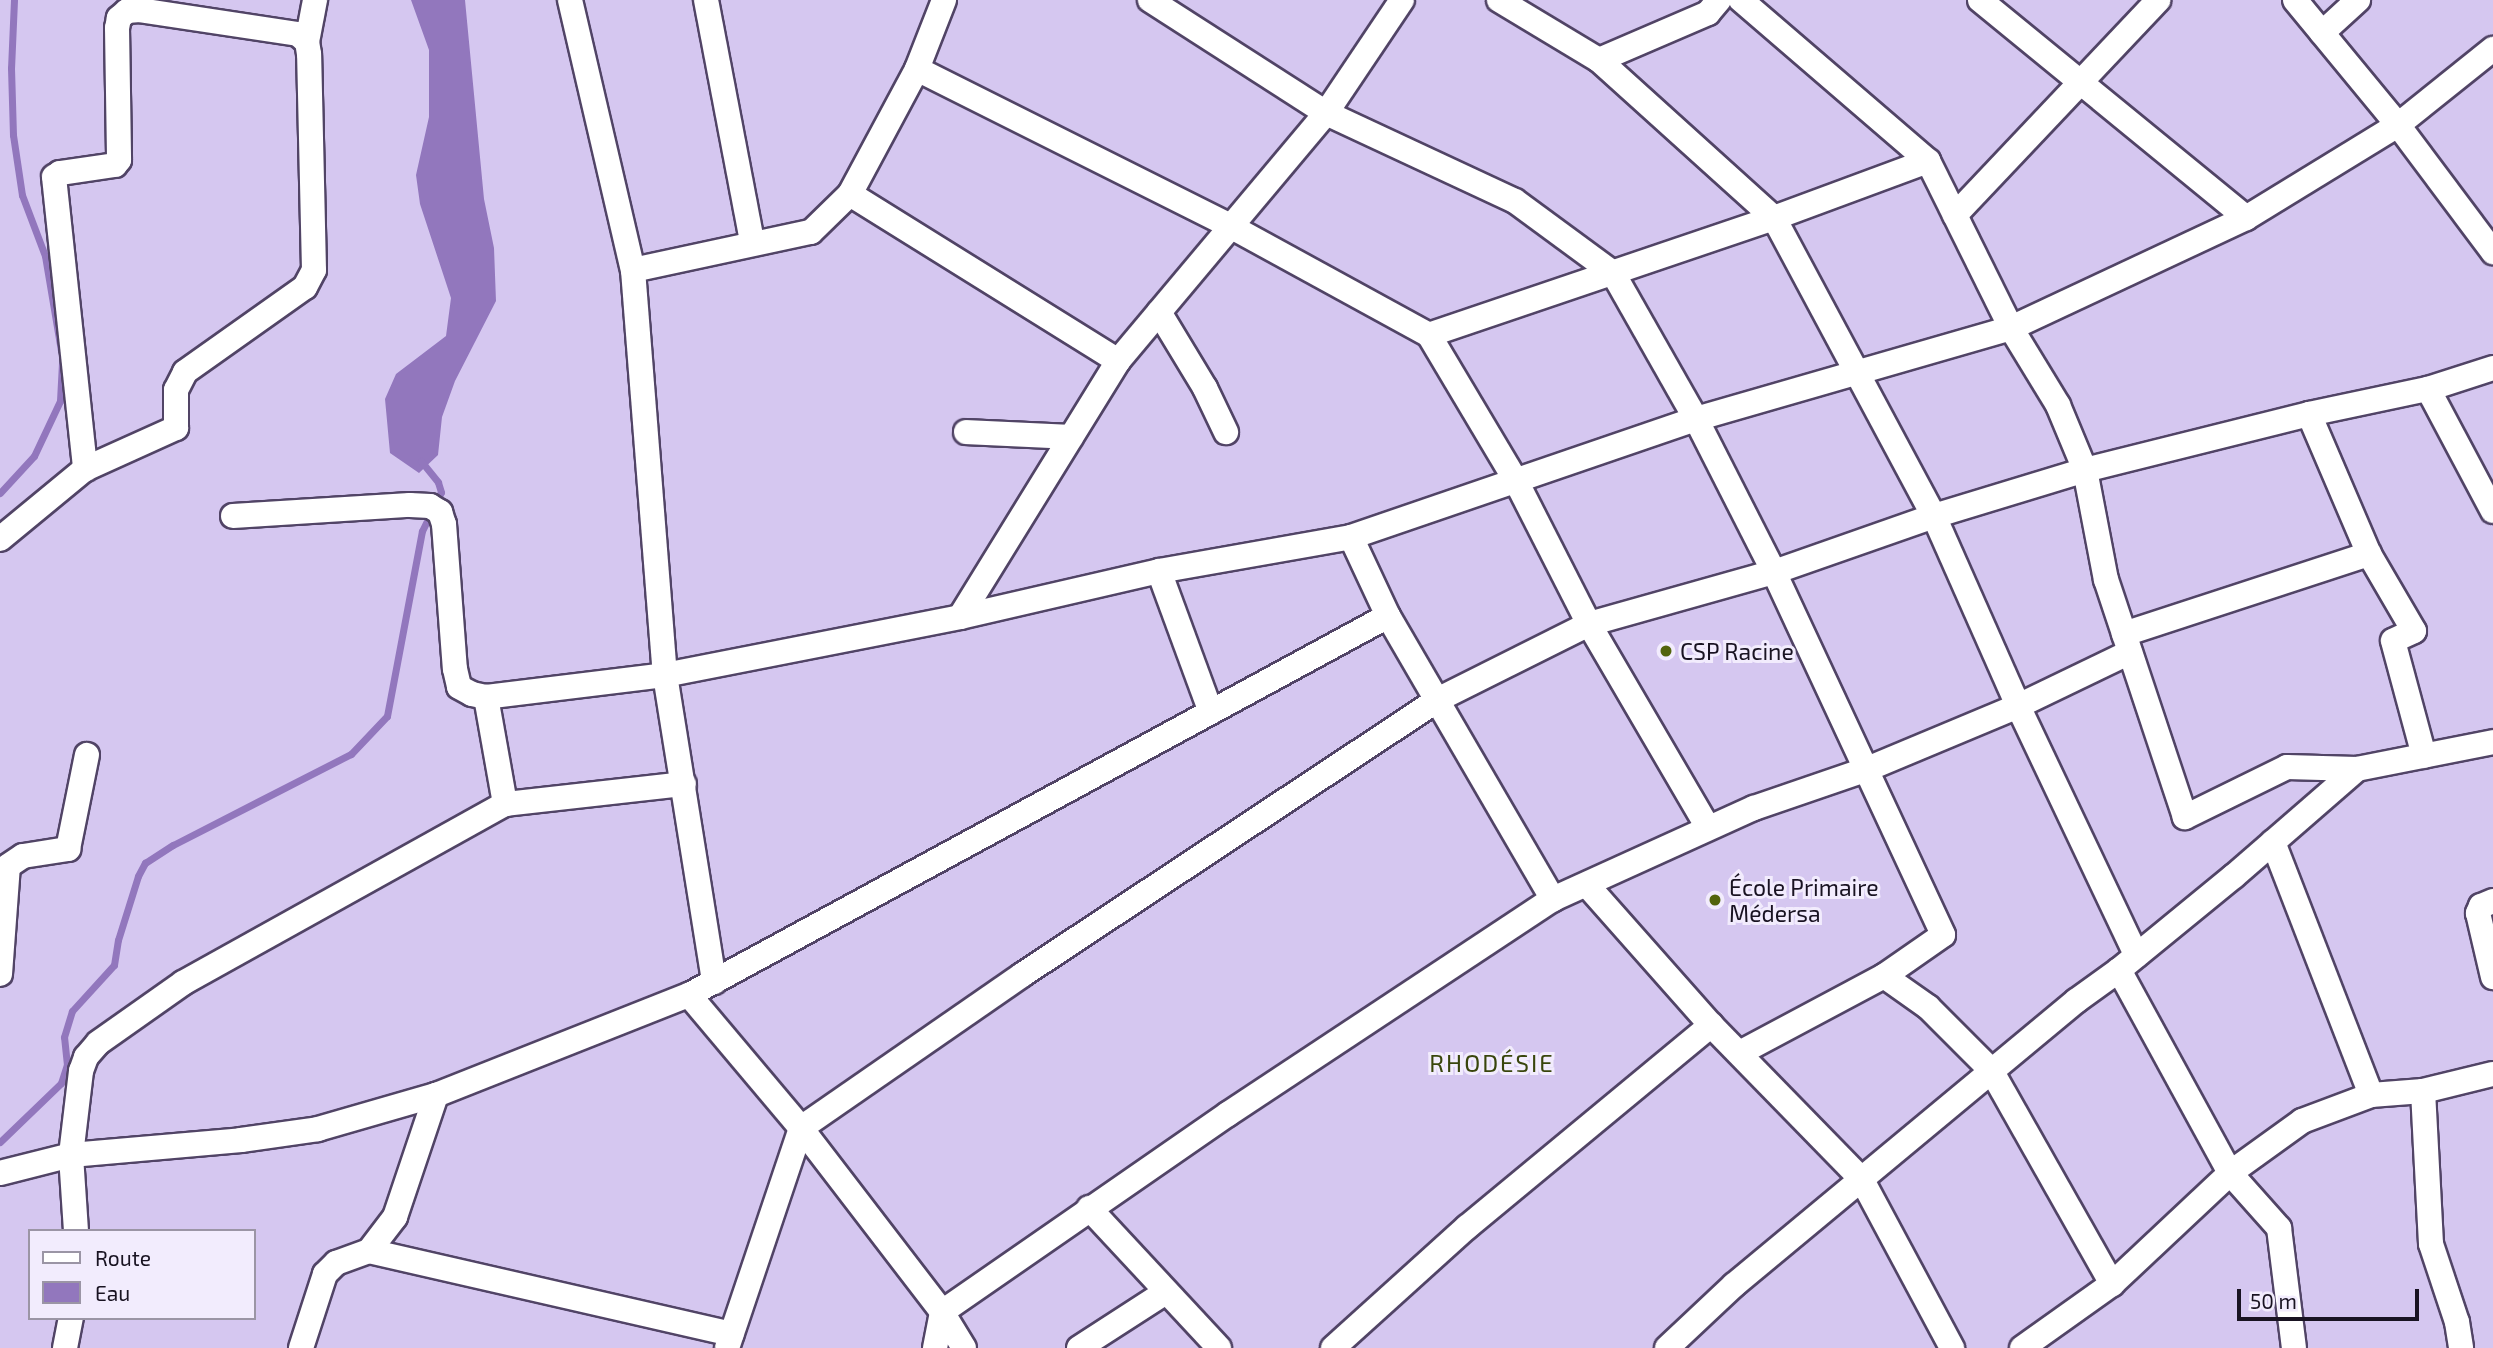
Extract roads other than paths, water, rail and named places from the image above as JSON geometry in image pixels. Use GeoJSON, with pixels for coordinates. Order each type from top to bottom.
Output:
{"type":"FeatureCollection","features":[{"type":"Feature","properties":{"kind":"street"},"geometry":{"type":"LineString","coordinates":[[0,539],[85,470],[176,428],[176,390],[184,372],[305,287],[314,270],[307,42],[315,0]]}},
{"type":"Feature","properties":{"kind":"street"},"geometry":{"type":"LineString","coordinates":[[570,0],[634,270],[665,676],[714,982]]}},
{"type":"Feature","properties":{"kind":"street"},"geometry":{"type":"LineString","coordinates":[[706,0],[752,242]]}},
{"type":"Feature","properties":{"kind":"street"},"geometry":{"type":"LineString","coordinates":[[634,270],[752,242],[811,232],[850,194],[917,69],[944,0]]}},
{"type":"Feature","properties":{"kind":"street"},"geometry":{"type":"LineString","coordinates":[[1150,0],[1326,113],[1515,201],[1613,272],[1696,419],[1774,572],[1943,935],[1884,976],[1740,1053]]}},
{"type":"Feature","properties":{"kind":"street"},"geometry":{"type":"LineString","coordinates":[[960,617],[1118,361],[1326,113],[1402,0]]}},
{"type":"Feature","properties":{"kind":"street"},"geometry":{"type":"LineString","coordinates":[[1499,0],[1599,60],[1774,218],[1854,372],[1934,516],[2127,963],[2231,1173],[2279,1228],[2294,1348]]}},
{"type":"Feature","properties":{"kind":"street"},"geometry":{"type":"LineString","coordinates":[[1599,60],[1708,13],[1719,0]]}},
{"type":"Feature","properties":{"kind":"street"},"geometry":{"type":"LineString","coordinates":[[1741,0],[1928,161],[2011,328],[2058,405],[2085,470],[2106,580],[2185,817],[2287,767],[2357,769],[2493,742]]}},
{"type":"Feature","properties":{"kind":"street"},"geometry":{"type":"LineString","coordinates":[[1980,0],[2246,218]]}},
{"type":"Feature","properties":{"kind":"street"},"geometry":{"type":"LineString","coordinates":[[1955,215],[2158,0]]}},
{"type":"Feature","properties":{"kind":"street"},"geometry":{"type":"LineString","coordinates":[[2295,0],[2398,125],[2493,253]]}},
{"type":"Feature","properties":{"kind":"street"},"geometry":{"type":"LineString","coordinates":[[2322,33],[2358,0]]}},
{"type":"Feature","properties":{"kind":"street"},"geometry":{"type":"LineString","coordinates":[[85,470],[54,177],[60,173],[115,165],[120,160],[119,18],[127,11],[140,10],[298,34],[307,42]]}},
{"type":"Feature","properties":{"kind":"street"},"geometry":{"type":"LineString","coordinates":[[233,516],[410,505],[430,506],[440,512],[444,524],[455,669],[459,687],[486,697],[665,676],[960,617],[1159,571],[1351,537],[1696,419],[2011,328],[2246,218],[2398,125],[2493,49]]}},
{"type":"Feature","properties":{"kind":"street"},"geometry":{"type":"LineString","coordinates":[[917,69],[1230,226],[1429,335],[1515,479],[1589,624],[1708,828]]}},
{"type":"Feature","properties":{"kind":"street"},"geometry":{"type":"LineString","coordinates":[[1429,335],[1774,218],[1928,161]]}},
{"type":"Feature","properties":{"kind":"street"},"geometry":{"type":"LineString","coordinates":[[850,194],[1118,361]]}},
{"type":"Feature","properties":{"kind":"street"},"geometry":{"type":"LineString","coordinates":[[1159,312],[1205,388],[1226,432]]}},
{"type":"Feature","properties":{"kind":"street"},"geometry":{"type":"LineString","coordinates":[[301,1348],[326,1274],[336,1263],[369,1251],[729,1341],[801,1128],[1034,967],[1439,699],[1589,624],[1774,572],[1934,516],[2085,470],[2309,414],[2428,389],[2493,368]]}},
{"type":"Feature","properties":{"kind":"street"},"geometry":{"type":"LineString","coordinates":[[2428,389],[2493,511]]}},
{"type":"Feature","properties":{"kind":"street"},"geometry":{"type":"LineString","coordinates":[[2309,414],[2369,554],[2414,631],[2393,641],[2424,756]]}},
{"type":"Feature","properties":{"kind":"street"},"geometry":{"type":"LineString","coordinates":[[965,432],[1072,437]]}},
{"type":"Feature","properties":{"kind":"street"},"geometry":{"type":"LineString","coordinates":[[1351,537],[1388,616],[1439,699],[1553,899]]}},
{"type":"Feature","properties":{"kind":"street"},"geometry":{"type":"LineString","coordinates":[[935,1348],[942,1312],[1089,1208],[1553,899],[1754,808],[1865,770],[2018,706],[2127,643],[2369,554]]}},
{"type":"Feature","properties":{"kind":"street"},"geometry":{"type":"LineString","coordinates":[[1159,571],[1211,712]]}},
{"type":"Feature","properties":{"kind":"street"},"geometry":{"type":"LineString","coordinates":[[0,1173],[71,1155],[241,1140],[318,1129],[436,1095],[688,995],[1388,616]]}},
{"type":"Feature","properties":{"kind":"street"},"geometry":{"type":"LineString","coordinates":[[486,697],[505,804]]}},
{"type":"Feature","properties":{"kind":"street"},"geometry":{"type":"LineString","coordinates":[[0,974],[4,866],[23,856],[68,849],[88,755]]}},
{"type":"Feature","properties":{"kind":"street"},"geometry":{"type":"LineString","coordinates":[[1667,1348],[1734,1285],[1992,1070],[2127,963],[2357,769]]}},
{"type":"Feature","properties":{"kind":"street"},"geometry":{"type":"LineString","coordinates":[[76,1229],[71,1155],[81,1072],[86,1057],[98,1043],[183,983],[505,804],[684,784]]}},
{"type":"Feature","properties":{"kind":"street"},"geometry":{"type":"LineString","coordinates":[[2273,842],[2371,1095]]}},
{"type":"Feature","properties":{"kind":"street"},"geometry":{"type":"LineString","coordinates":[[1587,885],[1712,1025],[1862,1180],[1952,1348]]}},
{"type":"Feature","properties":{"kind":"street"},"geometry":{"type":"LineString","coordinates":[[2493,901],[2481,906],[2478,913],[2493,977]]}},
{"type":"Feature","properties":{"kind":"street"},"geometry":{"type":"LineString","coordinates":[[1884,976],[1928,1007],[1992,1070],[2112,1284]]}},
{"type":"Feature","properties":{"kind":"street"},"geometry":{"type":"LineString","coordinates":[[688,995],[801,1128],[942,1312],[964,1348]]}},
{"type":"Feature","properties":{"kind":"street"},"geometry":{"type":"LineString","coordinates":[[1333,1348],[1466,1227],[1712,1025]]}},
{"type":"Feature","properties":{"kind":"street"},"geometry":{"type":"LineString","coordinates":[[2022,1348],[2112,1284],[2231,1173],[2302,1121],[2371,1095],[2423,1091],[2493,1074]]}},
{"type":"Feature","properties":{"kind":"street"},"geometry":{"type":"LineString","coordinates":[[2423,1091],[2431,1244],[2457,1322],[2461,1348]]}},
{"type":"Feature","properties":{"kind":"street"},"geometry":{"type":"LineString","coordinates":[[369,1251],[400,1207],[436,1095]]}},
{"type":"Feature","properties":{"kind":"street"},"geometry":{"type":"LineString","coordinates":[[1089,1208],[1219,1348]]}},
{"type":"Feature","properties":{"kind":"street"},"geometry":{"type":"LineString","coordinates":[[1079,1348],[1166,1292]]}},
{"type":"Feature","properties":{"kind":"street"},"geometry":{"type":"LineString","coordinates":[[65,1348],[71,1320]]}},
{"type":"Feature","properties":{"kind":"water"},"geometry":{"type":"Polygon","coordinates":[[[411,0],[465,0],[484,199],[494,248],[496,301],[455,381],[442,417],[438,455],[419,473],[390,453],[385,399],[396,374],[446,336],[451,298],[420,204],[416,175],[429,117],[429,50],[411,0]]]}},
{"type":"Feature","properties":{"kind":"waterway"},"geometry":{"type":"LineString","coordinates":[[14,0],[11,68],[13,135],[22,195],[45,256],[61,351]]}},
{"type":"Feature","properties":{"kind":"waterway"},"geometry":{"type":"LineString","coordinates":[[0,493],[34,456],[60,401],[62,363]]}},
{"type":"Feature","properties":{"kind":"waterway"},"geometry":{"type":"LineString","coordinates":[[0,1142],[61,1083],[67,1065],[64,1037],[72,1011],[114,965],[118,940],[138,876],[145,863],[173,845],[351,754],[387,716],[422,531],[441,492],[438,482],[421,461]]}},
{"type":"Feature","properties":{"kind":"place","name":"CSP Racine"},"geometry":{"type":"Point","coordinates":[1666,651]}},
{"type":"Feature","properties":{"kind":"place","name":"École Primaire Médersa"},"geometry":{"type":"Point","coordinates":[1715,900]}},
{"type":"Feature","properties":{"kind":"district","name":"RHODÉSIE"},"geometry":{"type":"Point","coordinates":[1492,1063]}}]}
